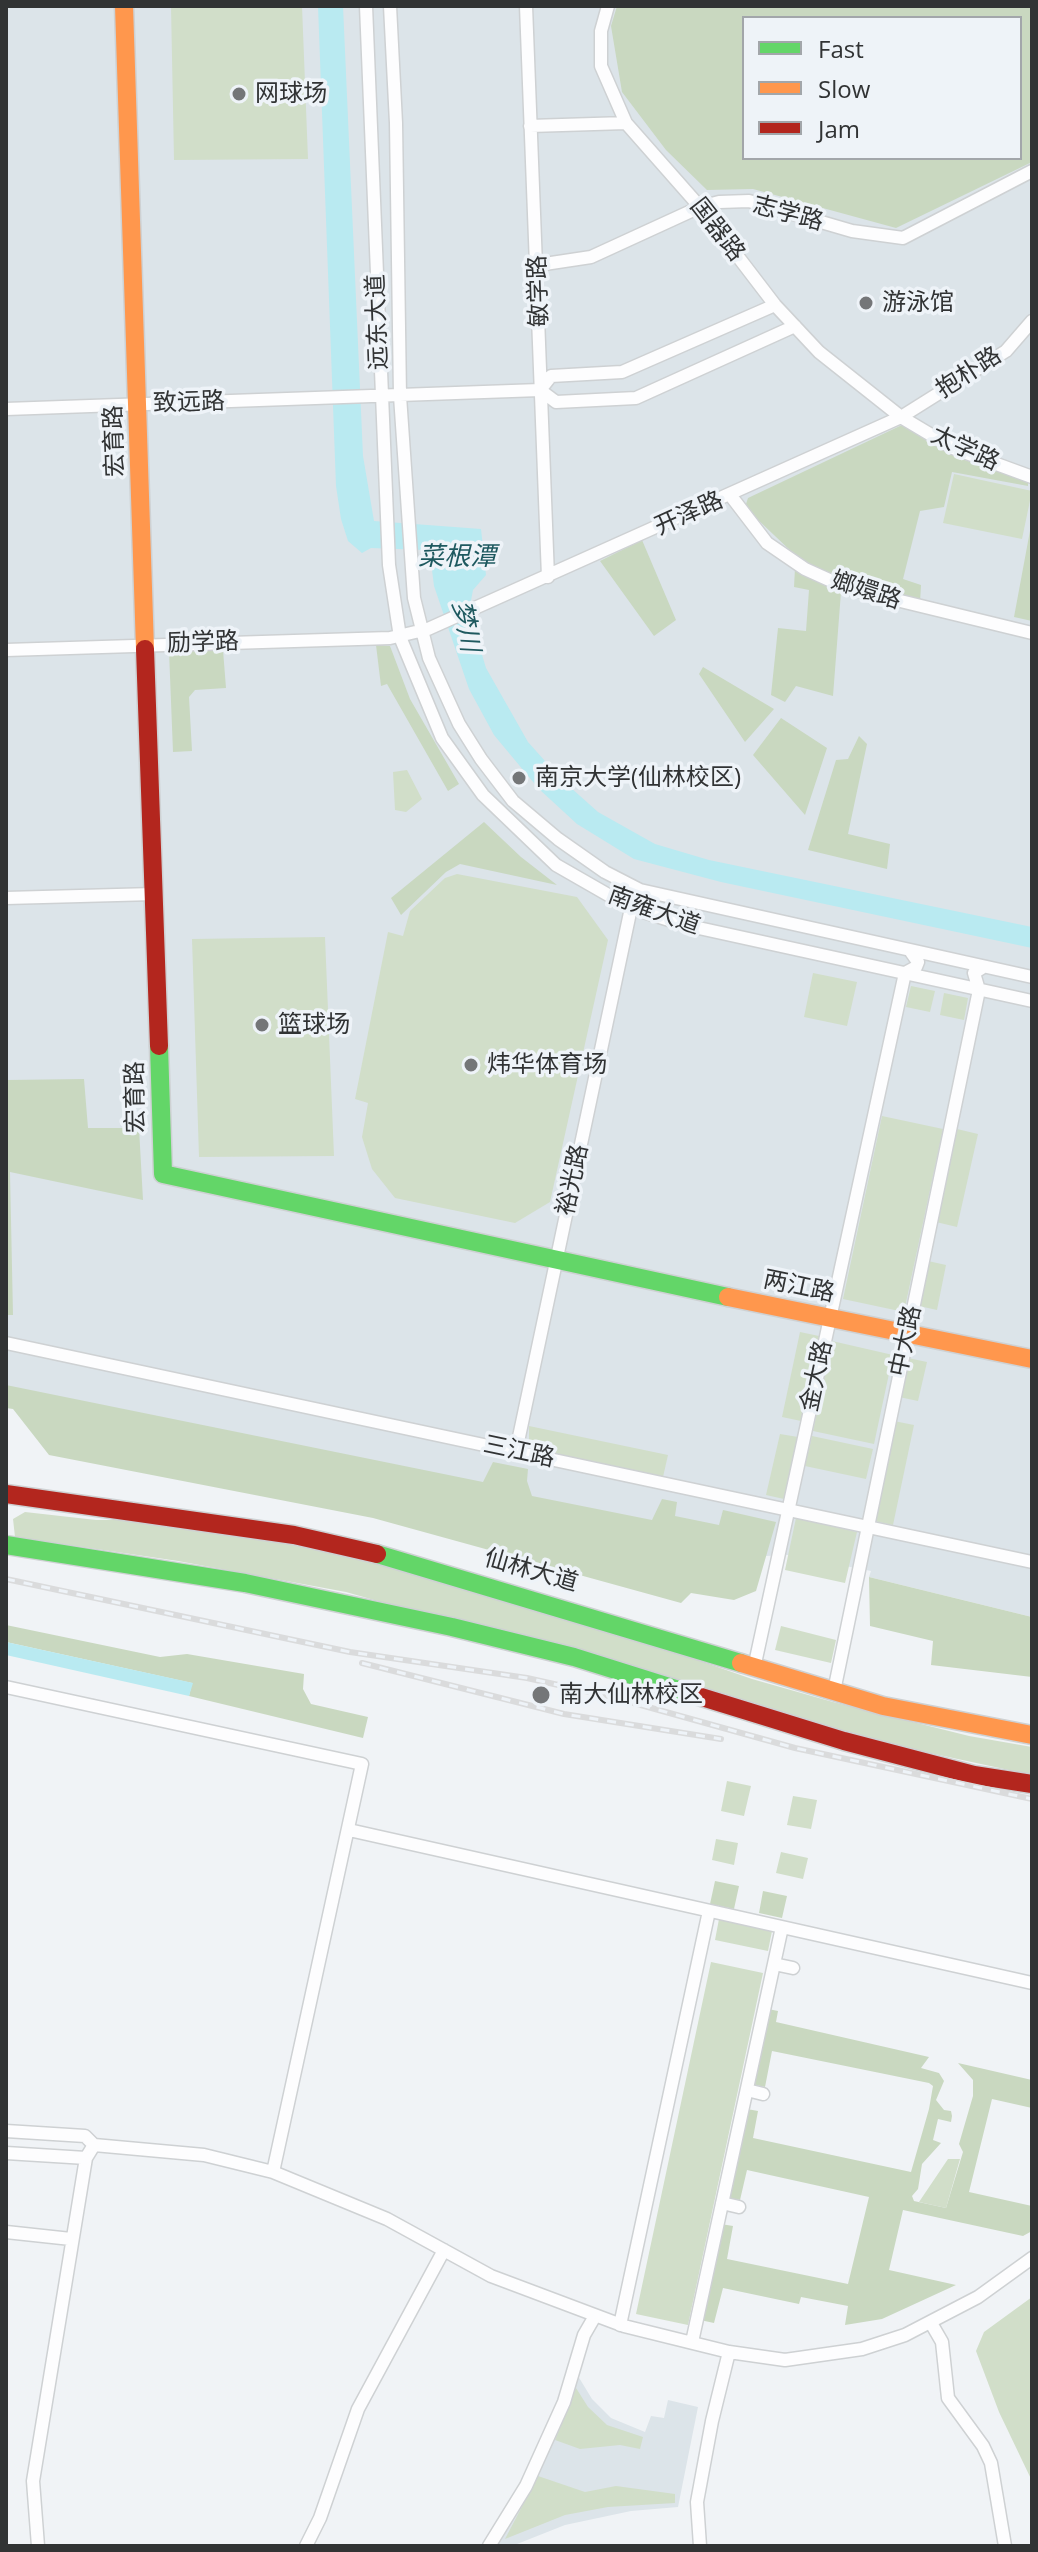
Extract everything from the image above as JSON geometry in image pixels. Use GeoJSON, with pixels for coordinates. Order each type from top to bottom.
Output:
{"type":"FeatureCollection","features":[{"type":"Feature","properties":{"kind":"main road","name":"宏育路"},"geometry":{"type":"LineString","coordinates":[[124,6],[163,1174],[532,1257]]}},
{"type":"Feature","properties":{"kind":"main road","name":"两江路"},"geometry":{"type":"LineString","coordinates":[[532,1257],[1032,1359]]}},
{"type":"Feature","properties":{"kind":"main road","name":"仙林大道"},"geometry":{"type":"LineString","coordinates":[[6,1494],[294,1535],[392,1557],[568,1607],[754,1668],[897,1709],[1032,1735]]}},
{"type":"Feature","properties":{"kind":"main road"},"geometry":{"type":"LineString","coordinates":[[6,1545],[217,1578],[452,1627],[574,1657],[844,1741],[974,1775],[1032,1784]]}},
{"type":"Feature","properties":{"kind":"street","name":"远东大道"},"geometry":{"type":"LineString","coordinates":[[366,6],[389,565],[400,637]]}},
{"type":"Feature","properties":{"kind":"street","name":"远东大道"},"geometry":{"type":"LineString","coordinates":[[390,6],[406,515],[410,564],[424,630]]}},
{"type":"Feature","properties":{"kind":"street","name":"敏学路"},"geometry":{"type":"LineString","coordinates":[[526,6],[548,577]]}},
{"type":"Feature","properties":{"kind":"street","name":"国器路"},"geometry":{"type":"LineString","coordinates":[[608,6],[601,31],[601,66],[626,123],[700,207],[775,305],[842,372],[901,417]]}},
{"type":"Feature","properties":{"kind":"street"},"geometry":{"type":"LineString","coordinates":[[530,126],[626,123]]}},
{"type":"Feature","properties":{"kind":"street","name":"志学路"},"geometry":{"type":"LineString","coordinates":[[538,265],[591,257],[700,207],[749,201],[852,231],[903,238],[1032,171]]}},
{"type":"Feature","properties":{"kind":"street"},"geometry":{"type":"LineString","coordinates":[[775,305],[622,372],[551,376],[540,390],[556,402],[636,398],[795,326]]}},
{"type":"Feature","properties":{"kind":"street","name":"抱朴路"},"geometry":{"type":"LineString","coordinates":[[901,417],[1006,351],[1032,321]]}},
{"type":"Feature","properties":{"kind":"street","name":"致远路"},"geometry":{"type":"LineString","coordinates":[[6,409],[540,390]]}},
{"type":"Feature","properties":{"kind":"street","name":"太学路"},"geometry":{"type":"LineString","coordinates":[[901,417],[953,448],[1032,477]]}},
{"type":"Feature","properties":{"kind":"street","name":"开泽路"},"geometry":{"type":"LineString","coordinates":[[424,630],[731,496],[901,417]]}},
{"type":"Feature","properties":{"kind":"street","name":"嫏嬛路"},"geometry":{"type":"LineString","coordinates":[[731,496],[767,543],[805,569],[838,585],[881,599],[1032,633]]}},
{"type":"Feature","properties":{"kind":"street","name":"励学路"},"geometry":{"type":"LineString","coordinates":[[6,650],[400,637],[424,630]]}},
{"type":"Feature","properties":{"kind":"street","name":"南雍大道"},"geometry":{"type":"LineString","coordinates":[[424,630],[459,724],[513,801],[558,839],[605,872],[640,890],[1032,977]]}},
{"type":"Feature","properties":{"kind":"street","name":"南雍大道"},"geometry":{"type":"LineString","coordinates":[[400,637],[442,738],[483,795],[556,865],[631,908],[685,925],[1032,1001]]}},
{"type":"Feature","properties":{"kind":"street"},"geometry":{"type":"LineString","coordinates":[[483,795],[499,782]]}},
{"type":"Feature","properties":{"kind":"street","name":"裕光路"},"geometry":{"type":"LineString","coordinates":[[516,1451],[631,908],[640,890]]}},
{"type":"Feature","properties":{"kind":"street"},"geometry":{"type":"LineString","coordinates":[[6,898],[154,894]]}},
{"type":"Feature","properties":{"kind":"street","name":"金大路"},"geometry":{"type":"LineString","coordinates":[[754,1668],[905,973],[916,967],[918,962],[911,952]]}},
{"type":"Feature","properties":{"kind":"street","name":"中大路"},"geometry":{"type":"LineString","coordinates":[[834,1691],[979,990],[974,973],[982,968]]}},
{"type":"Feature","properties":{"kind":"street","name":"三江路"},"geometry":{"type":"LineString","coordinates":[[6,1343],[1032,1562]]}},
{"type":"Feature","properties":{"kind":"street"},"geometry":{"type":"LineString","coordinates":[[6,1687],[362,1764],[273,2172]]}},
{"type":"Feature","properties":{"kind":"street"},"geometry":{"type":"LineString","coordinates":[[349,1830],[1032,1983]]}},
{"type":"Feature","properties":{"kind":"street"},"geometry":{"type":"LineString","coordinates":[[620,2325],[709,1911]]}},
{"type":"Feature","properties":{"kind":"street"},"geometry":{"type":"LineString","coordinates":[[692,2342],[782,1927]]}},
{"type":"Feature","properties":{"kind":"street"},"geometry":{"type":"LineString","coordinates":[[774,1964],[793,1968]]}},
{"type":"Feature","properties":{"kind":"street"},"geometry":{"type":"LineString","coordinates":[[747,2090],[763,2094]]}},
{"type":"Feature","properties":{"kind":"street"},"geometry":{"type":"LineString","coordinates":[[6,2131],[85,2136],[94,2145],[204,2155],[273,2172],[387,2219],[491,2276],[595,2316],[729,2352],[785,2360],[862,2349],[931,2323],[978,2297],[1032,2258]]}},
{"type":"Feature","properties":{"kind":"street"},"geometry":{"type":"LineString","coordinates":[[38,2546],[33,2481],[71,2239],[86,2158],[94,2145]]}},
{"type":"Feature","properties":{"kind":"street"},"geometry":{"type":"LineString","coordinates":[[6,2153],[86,2158]]}},
{"type":"Feature","properties":{"kind":"street"},"geometry":{"type":"LineString","coordinates":[[722,2203],[739,2207]]}},
{"type":"Feature","properties":{"kind":"street"},"geometry":{"type":"LineString","coordinates":[[6,2232],[71,2239]]}},
{"type":"Feature","properties":{"kind":"street"},"geometry":{"type":"LineString","coordinates":[[306,2546],[320,2518],[358,2409],[444,2250]]}},
{"type":"Feature","properties":{"kind":"street"},"geometry":{"type":"LineString","coordinates":[[489,2546],[526,2486],[564,2402],[584,2335],[595,2316]]}},
{"type":"Feature","properties":{"kind":"street"},"geometry":{"type":"LineString","coordinates":[[931,2323],[942,2342],[948,2398],[983,2446],[991,2463],[1005,2546]]}},
{"type":"Feature","properties":{"kind":"street"},"geometry":{"type":"LineString","coordinates":[[700,2546],[697,2502],[729,2352]]}},
{"type":"Feature","properties":{"kind":"shaded area","name":"南京大学(仙林校区)"},"geometry":{"type":"Polygon","coordinates":[[[6,6],[1032,6],[1032,1617],[869,1577],[871,1571],[788,1555],[766,1556],[6,1397],[6,6]]]}},
{"type":"Feature","properties":{"kind":"shaded area"},"geometry":{"type":"Polygon","coordinates":[[[578,2376],[592,2399],[611,2418],[645,2432],[651,2416],[664,2418],[668,2400],[698,2407],[678,2507],[631,2511],[565,2525],[512,2546],[496,2546],[578,2376]]]}},
{"type":"Feature","properties":{"kind":"green space","name":"网球场"},"geometry":{"type":"Polygon","coordinates":[[[171,6],[302,6],[308,159],[174,160],[171,6]]]}},
{"type":"Feature","properties":{"kind":"green space"},"geometry":{"type":"Polygon","coordinates":[[[617,6],[1032,6],[1032,162],[896,228],[753,189],[707,190],[666,150],[622,92],[611,26],[617,6]]]}},
{"type":"Feature","properties":{"kind":"green space"},"geometry":{"type":"Polygon","coordinates":[[[902,425],[962,459],[1028,482],[1028,486],[952,472],[944,507],[920,511],[903,579],[921,585],[920,603],[827,574],[795,555],[754,516],[746,504],[748,498],[902,425]]]}},
{"type":"Feature","properties":{"kind":"green space"},"geometry":{"type":"Polygon","coordinates":[[[954,474],[1032,491],[1022,539],[943,523],[954,474]]]}},
{"type":"Feature","properties":{"kind":"green space"},"geometry":{"type":"Polygon","coordinates":[[[1032,520],[1032,621],[1014,617],[1032,520]]]}},
{"type":"Feature","properties":{"kind":"green space"},"geometry":{"type":"Polygon","coordinates":[[[642,540],[676,620],[654,636],[600,561],[642,540]]]}},
{"type":"Feature","properties":{"kind":"green space"},"geometry":{"type":"Polygon","coordinates":[[[795,568],[841,592],[833,696],[796,686],[785,702],[771,695],[778,628],[806,631],[809,590],[794,587],[795,568]]]}},
{"type":"Feature","properties":{"kind":"green space"},"geometry":{"type":"Polygon","coordinates":[[[376,645],[390,646],[410,699],[459,784],[448,791],[387,684],[381,686],[376,645]]]}},
{"type":"Feature","properties":{"kind":"green space"},"geometry":{"type":"Polygon","coordinates":[[[223,650],[226,688],[195,690],[189,697],[192,751],[173,752],[169,651],[223,650]]]}},
{"type":"Feature","properties":{"kind":"green space"},"geometry":{"type":"Polygon","coordinates":[[[703,667],[774,709],[745,742],[699,674],[703,667]]]}},
{"type":"Feature","properties":{"kind":"green space"},"geometry":{"type":"Polygon","coordinates":[[[781,718],[827,748],[805,815],[753,755],[781,718]]]}},
{"type":"Feature","properties":{"kind":"green space"},"geometry":{"type":"Polygon","coordinates":[[[859,736],[867,744],[848,834],[890,844],[887,869],[808,850],[836,760],[848,759],[859,736]]]}},
{"type":"Feature","properties":{"kind":"green space"},"geometry":{"type":"Polygon","coordinates":[[[407,770],[422,799],[406,812],[395,810],[393,772],[407,770]]]}},
{"type":"Feature","properties":{"kind":"green space"},"geometry":{"type":"Polygon","coordinates":[[[484,822],[557,885],[460,864],[446,872],[401,915],[391,898],[484,822]]]}},
{"type":"Feature","properties":{"kind":"green space","name":"炜华体育场"},"geometry":{"type":"Polygon","coordinates":[[[457,874],[577,897],[608,940],[550,1202],[515,1223],[395,1198],[372,1169],[362,1137],[368,1103],[355,1099],[388,932],[403,936],[410,911],[445,878],[457,874]]]}},
{"type":"Feature","properties":{"kind":"green space","name":"篮球场"},"geometry":{"type":"Polygon","coordinates":[[[325,937],[334,1156],[199,1157],[192,939],[325,937]]]}},
{"type":"Feature","properties":{"kind":"green space"},"geometry":{"type":"Polygon","coordinates":[[[813,973],[857,982],[847,1026],[804,1017],[813,973]]]}},
{"type":"Feature","properties":{"kind":"green space"},"geometry":{"type":"Polygon","coordinates":[[[911,986],[935,991],[930,1012],[906,1007],[911,986]]]}},
{"type":"Feature","properties":{"kind":"green space"},"geometry":{"type":"Polygon","coordinates":[[[944,993],[968,998],[964,1020],[940,1015],[944,993]]]}},
{"type":"Feature","properties":{"kind":"green space"},"geometry":{"type":"Polygon","coordinates":[[[84,1079],[88,1128],[139,1128],[143,1200],[10,1172],[13,1315],[6,1315],[6,1080],[84,1079]]]}},
{"type":"Feature","properties":{"kind":"green space"},"geometry":{"type":"Polygon","coordinates":[[[882,1116],[943,1129],[904,1312],[843,1299],[882,1116]]]}},
{"type":"Feature","properties":{"kind":"green space"},"geometry":{"type":"Polygon","coordinates":[[[957,1129],[978,1134],[957,1227],[936,1222],[957,1129]]]}},
{"type":"Feature","properties":{"kind":"green space"},"geometry":{"type":"Polygon","coordinates":[[[928,1261],[946,1265],[937,1310],[919,1306],[928,1261]]]}},
{"type":"Feature","properties":{"kind":"green space"},"geometry":{"type":"Polygon","coordinates":[[[800,1332],[819,1336],[801,1421],[782,1417],[800,1332]]]}},
{"type":"Feature","properties":{"kind":"green space"},"geometry":{"type":"Polygon","coordinates":[[[832,1341],[893,1355],[874,1444],[813,1431],[832,1341]]]}},
{"type":"Feature","properties":{"kind":"green space"},"geometry":{"type":"Polygon","coordinates":[[[908,1358],[927,1362],[918,1401],[899,1397],[908,1358]]]}},
{"type":"Feature","properties":{"kind":"green space"},"geometry":{"type":"Polygon","coordinates":[[[6,1385],[483,1482],[493,1462],[528,1469],[527,1481],[532,1496],[652,1520],[662,1499],[677,1502],[675,1516],[719,1525],[723,1510],[776,1522],[756,1591],[734,1600],[691,1593],[681,1603],[373,1518],[49,1455],[13,1409],[6,1408],[6,1385]]]}},
{"type":"Feature","properties":{"kind":"green space"},"geometry":{"type":"Polygon","coordinates":[[[894,1421],[914,1425],[893,1525],[874,1521],[894,1421]]]}},
{"type":"Feature","properties":{"kind":"green space"},"geometry":{"type":"Polygon","coordinates":[[[529,1426],[668,1455],[663,1477],[534,1449],[529,1443],[529,1426]]]}},
{"type":"Feature","properties":{"kind":"green space"},"geometry":{"type":"Polygon","coordinates":[[[780,1434],[798,1437],[784,1499],[766,1495],[780,1434]]]}},
{"type":"Feature","properties":{"kind":"green space"},"geometry":{"type":"Polygon","coordinates":[[[812,1436],[873,1449],[866,1479],[805,1466],[812,1436]]]}},
{"type":"Feature","properties":{"kind":"green space"},"geometry":{"type":"Polygon","coordinates":[[[25,1512],[96,1520],[143,1520],[259,1537],[416,1573],[603,1627],[752,1679],[833,1702],[969,1736],[1032,1747],[1032,1775],[851,1736],[346,1592],[178,1561],[15,1537],[13,1519],[25,1512]]]}},
{"type":"Feature","properties":{"kind":"green space"},"geometry":{"type":"Polygon","coordinates":[[[796,1518],[857,1532],[845,1583],[785,1570],[796,1518]]]}},
{"type":"Feature","properties":{"kind":"green space"},"geometry":{"type":"Polygon","coordinates":[[[869,1577],[1032,1617],[1032,1677],[931,1665],[933,1641],[870,1626],[869,1577]]]}},
{"type":"Feature","properties":{"kind":"green space"},"geometry":{"type":"Polygon","coordinates":[[[6,1625],[160,1657],[187,1654],[304,1674],[303,1689],[311,1704],[368,1717],[363,1738],[189,1696],[192,1683],[6,1642],[6,1625]]]}},
{"type":"Feature","properties":{"kind":"green space"},"geometry":{"type":"Polygon","coordinates":[[[781,1626],[836,1640],[831,1663],[775,1650],[781,1626]]]}},
{"type":"Feature","properties":{"kind":"green space"},"geometry":{"type":"Polygon","coordinates":[[[727,1781],[751,1786],[744,1816],[721,1811],[727,1781]]]}},
{"type":"Feature","properties":{"kind":"green space"},"geometry":{"type":"Polygon","coordinates":[[[793,1796],[817,1800],[811,1829],[787,1825],[793,1796]]]}},
{"type":"Feature","properties":{"kind":"green space"},"geometry":{"type":"Polygon","coordinates":[[[716,1839],[738,1843],[734,1865],[712,1860],[716,1839]]]}},
{"type":"Feature","properties":{"kind":"green space"},"geometry":{"type":"Polygon","coordinates":[[[781,1852],[808,1858],[803,1879],[776,1873],[781,1852]]]}},
{"type":"Feature","properties":{"kind":"green space"},"geometry":{"type":"Polygon","coordinates":[[[715,1881],[739,1886],[734,1909],[710,1904],[715,1881]]]}},
{"type":"Feature","properties":{"kind":"green space"},"geometry":{"type":"Polygon","coordinates":[[[763,1891],[787,1896],[782,1918],[759,1913],[763,1891]]]}},
{"type":"Feature","properties":{"kind":"green space"},"geometry":{"type":"Polygon","coordinates":[[[719,1919],[772,1931],[768,1951],[715,1940],[719,1919]]]}},
{"type":"Feature","properties":{"kind":"green space"},"geometry":{"type":"Polygon","coordinates":[[[711,1962],[763,1973],[688,2325],[636,2314],[711,1962]]]}},
{"type":"Feature","properties":{"kind":"green space"},"geometry":{"type":"Polygon","coordinates":[[[768,2009],[778,2011],[776,2022],[929,2057],[921,2068],[939,2073],[944,2081],[936,2100],[944,2110],[951,2111],[952,2116],[951,2122],[938,2119],[933,2140],[941,2143],[922,2164],[918,2189],[912,2196],[914,2201],[946,2208],[963,2152],[959,2144],[973,2096],[973,2080],[958,2063],[1032,2080],[1032,2108],[992,2099],[969,2192],[1032,2206],[1032,2231],[1023,2236],[903,2210],[889,2270],[956,2285],[882,2319],[845,2325],[848,2306],[801,2297],[799,2304],[723,2288],[714,2323],[700,2320],[721,2224],[733,2226],[727,2259],[848,2284],[869,2197],[747,2170],[740,2200],[727,2198],[747,2109],[758,2111],[753,2138],[911,2172],[929,2109],[933,2086],[929,2083],[772,2051],[765,2087],[751,2084],[768,2009]]]}},
{"type":"Feature","properties":{"kind":"green space"},"geometry":{"type":"Polygon","coordinates":[[[948,2159],[960,2159],[946,2208],[919,2202],[948,2159]]]}},
{"type":"Feature","properties":{"kind":"green space"},"geometry":{"type":"Polygon","coordinates":[[[1032,2297],[1032,2481],[999,2412],[976,2351],[984,2332],[1032,2297]]]}},
{"type":"Feature","properties":{"kind":"green space"},"geometry":{"type":"Polygon","coordinates":[[[576,2388],[588,2407],[607,2425],[643,2437],[640,2449],[620,2445],[580,2449],[555,2440],[576,2388]]]}},
{"type":"Feature","properties":{"kind":"green space"},"geometry":{"type":"Polygon","coordinates":[[[538,2476],[585,2492],[616,2486],[675,2494],[675,2503],[608,2507],[565,2515],[505,2539],[538,2476]]]}},
{"type":"Feature","properties":{"kind":"water"},"geometry":{"type":"Polygon","coordinates":[[[318,6],[343,6],[363,456],[374,521],[481,529],[486,575],[473,590],[469,611],[486,668],[528,742],[561,779],[598,812],[655,844],[709,860],[1032,927],[1032,948],[721,882],[634,859],[577,824],[539,789],[494,735],[469,689],[434,586],[431,562],[423,550],[371,548],[362,553],[348,541],[341,519],[336,486],[318,6]]]}},
{"type":"Feature","properties":{"kind":"water"},"geometry":{"type":"Polygon","coordinates":[[[6,1642],[193,1683],[189,1696],[6,1655],[6,1642]]]}},
{"type":"Feature","properties":{"kind":"railway"},"geometry":{"type":"LineString","coordinates":[[6,1579],[350,1652],[527,1678],[612,1697],[795,1748],[1032,1799]]}},
{"type":"Feature","properties":{"kind":"railway"},"geometry":{"type":"LineString","coordinates":[[362,1663],[564,1714],[721,1739]]}},
{"type":"Feature","properties":{"kind":"traffic: fast"},"geometry":{"type":"LineString","coordinates":[[159,1046],[163,1174],[728,1297]]}},
{"type":"Feature","properties":{"kind":"traffic: fast"},"geometry":{"type":"LineString","coordinates":[[6,1545],[245,1583],[452,1627],[574,1657],[695,1695]]}},
{"type":"Feature","properties":{"kind":"traffic: fast"},"geometry":{"type":"LineString","coordinates":[[377,1554],[741,1663]]}},
{"type":"Feature","properties":{"kind":"traffic: slow"},"geometry":{"type":"LineString","coordinates":[[124,6],[145,649]]}},
{"type":"Feature","properties":{"kind":"traffic: slow"},"geometry":{"type":"LineString","coordinates":[[728,1297],[1032,1359]]}},
{"type":"Feature","properties":{"kind":"traffic: slow"},"geometry":{"type":"LineString","coordinates":[[741,1663],[883,1706],[1032,1735]]}},
{"type":"Feature","properties":{"kind":"traffic: jam"},"geometry":{"type":"LineString","coordinates":[[145,649],[159,1046]]}},
{"type":"Feature","properties":{"kind":"traffic: jam"},"geometry":{"type":"LineString","coordinates":[[6,1494],[294,1535],[377,1554]]}},
{"type":"Feature","properties":{"kind":"traffic: jam"},"geometry":{"type":"LineString","coordinates":[[695,1695],[844,1741],[974,1775],[1032,1784]]}},
{"type":"Feature","properties":{"kind":"place","name":"网球场"},"geometry":{"type":"Point","coordinates":[239,94]}},
{"type":"Feature","properties":{"kind":"place","name":"游泳馆"},"geometry":{"type":"Point","coordinates":[866,303]}},
{"type":"Feature","properties":{"kind":"place","name":"南京大学(仙林校区)"},"geometry":{"type":"Point","coordinates":[519,778]}},
{"type":"Feature","properties":{"kind":"place","name":"篮球场"},"geometry":{"type":"Point","coordinates":[262,1025]}},
{"type":"Feature","properties":{"kind":"place","name":"炜华体育场"},"geometry":{"type":"Point","coordinates":[471,1065]}},
{"type":"Feature","properties":{"kind":"place","name":"南大仙林校区"},"geometry":{"type":"Point","coordinates":[541,1695]}},
{"type":"Feature","properties":{"kind":"water label","name":"菜根潭"},"geometry":{"type":"Point","coordinates":[457,558]}},
{"type":"Feature","properties":{"kind":"water label","name":"梦川"},"geometry":{"type":"Point","coordinates":[465,626]}}]}
